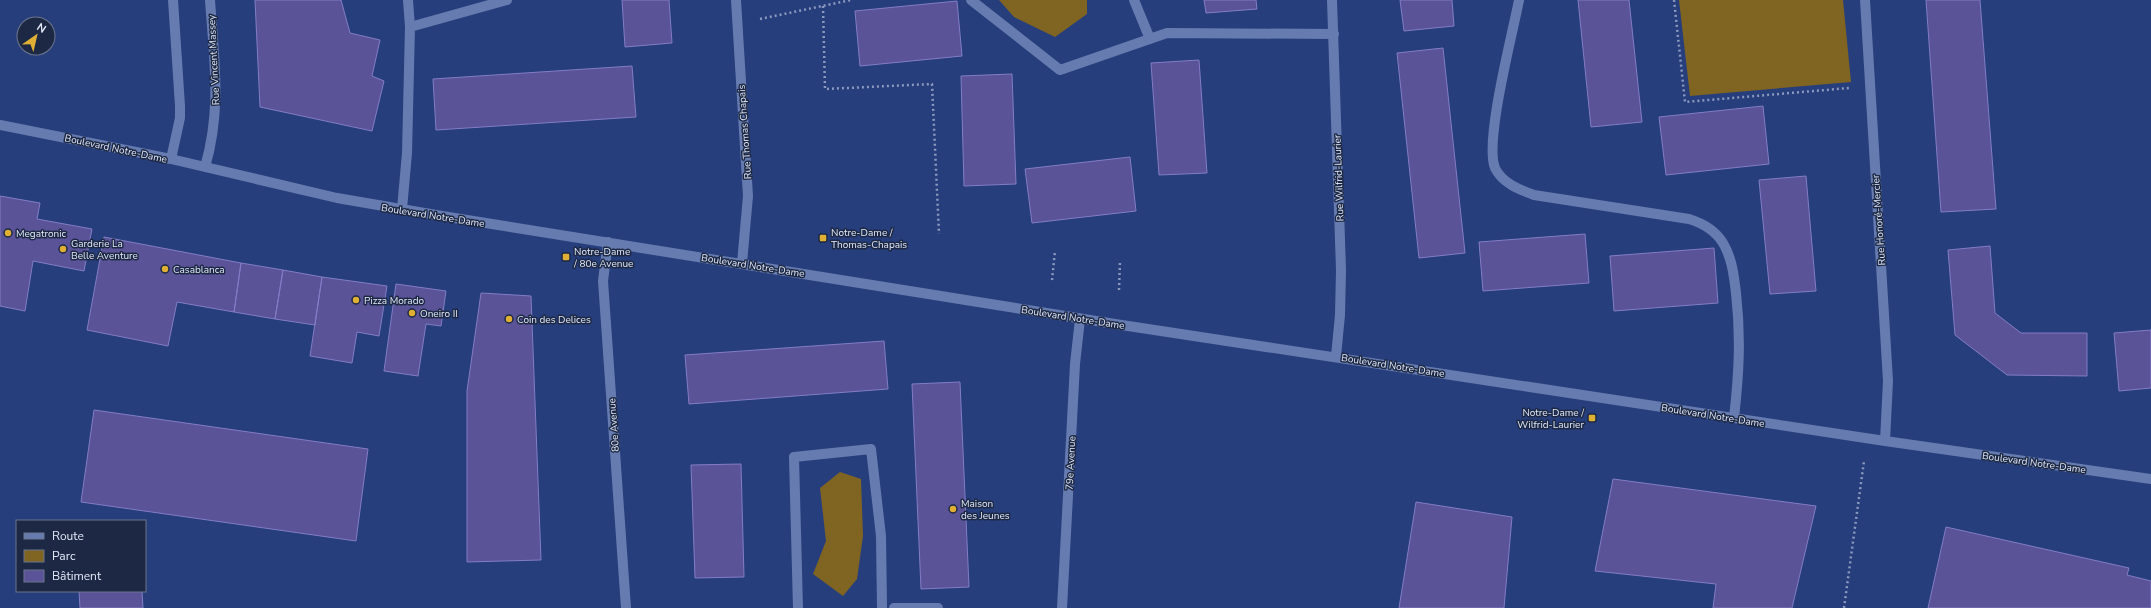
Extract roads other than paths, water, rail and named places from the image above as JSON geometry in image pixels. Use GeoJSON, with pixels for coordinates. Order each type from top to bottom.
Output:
{"type":"FeatureCollection","features":[{"type":"Feature","properties":{"kind":"street"},"geometry":{"type":"LineString","coordinates":[[171,159],[180,118],[173,0]]}},
{"type":"Feature","properties":{"kind":"street","name":"Rue Vincent Massey"},"geometry":{"type":"LineString","coordinates":[[205,167],[215,126],[216,106],[210,0]]}},
{"type":"Feature","properties":{"kind":"street"},"geometry":{"type":"LineString","coordinates":[[402,209],[407,153],[410,28],[408,0]]}},
{"type":"Feature","properties":{"kind":"street"},"geometry":{"type":"LineString","coordinates":[[410,28],[507,0]]}},
{"type":"Feature","properties":{"kind":"street","name":"Rue Thomas Chapais"},"geometry":{"type":"LineString","coordinates":[[736,0],[736,24],[748,196],[742,263]]}},
{"type":"Feature","properties":{"kind":"street"},"geometry":{"type":"LineString","coordinates":[[971,0],[1060,70],[1167,34],[1334,34]]}},
{"type":"Feature","properties":{"kind":"street"},"geometry":{"type":"LineString","coordinates":[[1134,0],[1150,39]]}},
{"type":"Feature","properties":{"kind":"street","name":"Rue Wilfrid-Laurier"},"geometry":{"type":"LineString","coordinates":[[1332,0],[1341,297],[1336,356]]}},
{"type":"Feature","properties":{"kind":"street"},"geometry":{"type":"LineString","coordinates":[[1519,0],[1495,122],[1492,158],[1496,169],[1510,185],[1534,195],[1632,212],[1688,219],[1708,228],[1716,235],[1729,254],[1736,286],[1740,356],[1734,418]]}},
{"type":"Feature","properties":{"kind":"street","name":"Rue Honoré-Mercier"},"geometry":{"type":"LineString","coordinates":[[1865,0],[1888,381],[1885,441]]}},
{"type":"Feature","properties":{"kind":"street","name":"Boulevard Notre-Dame"},"geometry":{"type":"LineString","coordinates":[[0,125],[171,159],[337,198],[402,209],[1080,319],[1336,356],[1885,441],[2151,479]]}},
{"type":"Feature","properties":{"kind":"street","name":"80e Avenue"},"geometry":{"type":"LineString","coordinates":[[608,242],[603,281],[626,608]]}},
{"type":"Feature","properties":{"kind":"street","name":"79e Avenue"},"geometry":{"type":"LineString","coordinates":[[1062,608],[1075,364],[1080,319]]}},
{"type":"Feature","properties":{"kind":"street"},"geometry":{"type":"LineString","coordinates":[[798,608],[794,457],[870,449],[881,536],[882,608]]}},
{"type":"Feature","properties":{"kind":"street"},"geometry":{"type":"LineString","coordinates":[[894,608],[938,608]]}},
{"type":"Feature","properties":{"kind":"place","name":"Megatronic"},"geometry":{"type":"Point","coordinates":[8,233]}},
{"type":"Feature","properties":{"kind":"place","name":"Notre-Dame / Thomas-Chapais"},"geometry":{"type":"Point","coordinates":[823,238]}},
{"type":"Feature","properties":{"kind":"place","name":"Garderie La Belle Aventure"},"geometry":{"type":"Point","coordinates":[63,249]}},
{"type":"Feature","properties":{"kind":"place","name":"Notre-Dame / 80e Avenue"},"geometry":{"type":"Point","coordinates":[566,257]}},
{"type":"Feature","properties":{"kind":"place","name":"Casablanca"},"geometry":{"type":"Point","coordinates":[165,269]}},
{"type":"Feature","properties":{"kind":"place","name":"Pizza Morado"},"geometry":{"type":"Point","coordinates":[356,300]}},
{"type":"Feature","properties":{"kind":"place","name":"Oneiro II"},"geometry":{"type":"Point","coordinates":[412,313]}},
{"type":"Feature","properties":{"kind":"place","name":"Coin des Delices"},"geometry":{"type":"Point","coordinates":[509,319]}},
{"type":"Feature","properties":{"kind":"place","name":"Notre-Dame / Wilfrid-Laurier"},"geometry":{"type":"Point","coordinates":[1592,418]}},
{"type":"Feature","properties":{"kind":"place","name":"Maison des Jeunes"},"geometry":{"type":"Point","coordinates":[953,509]}}]}
